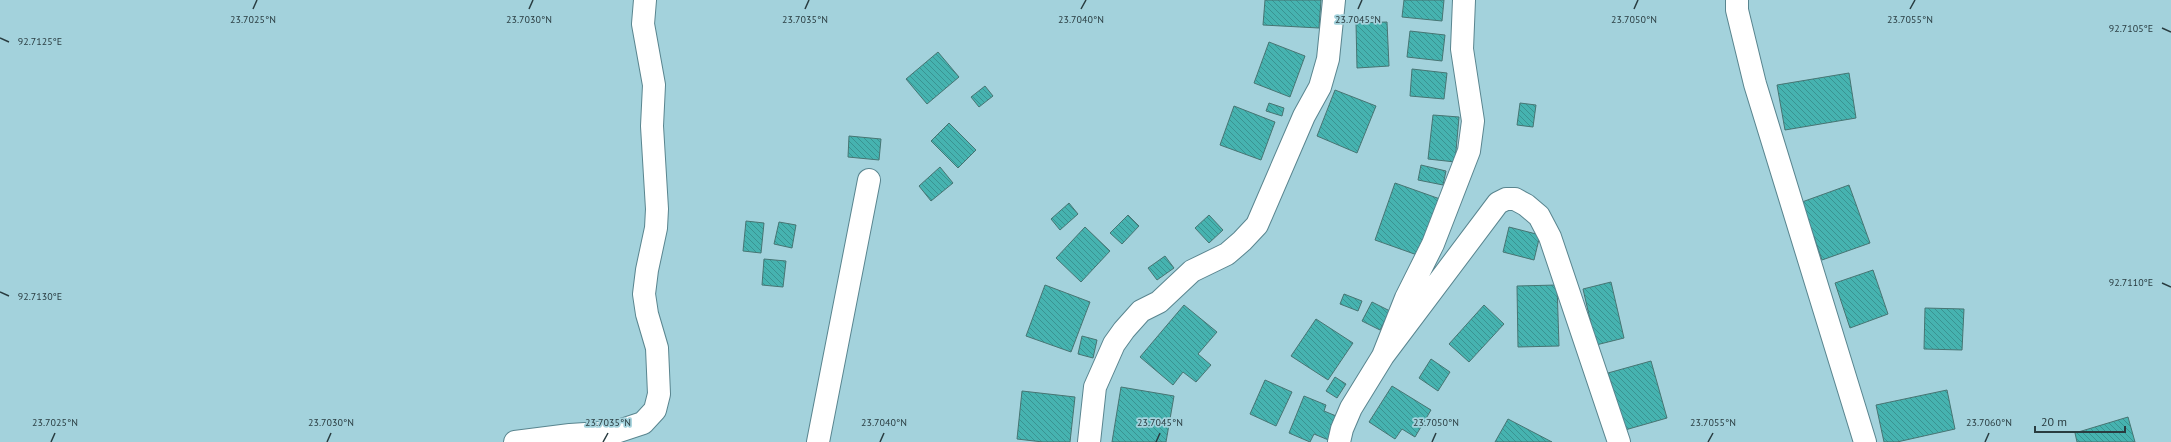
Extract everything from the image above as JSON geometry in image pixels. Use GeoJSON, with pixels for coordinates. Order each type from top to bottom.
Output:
{"type":"FeatureCollection","features":[{"type":"Feature","properties":{"kind":"street"},"geometry":{"type":"LineString","coordinates":[[515,442],[570,434],[616,432],[643,423],[655,410],[659,394],[657,348],[647,314],[644,294],[647,270],[656,228],[652,126],[654,85],[643,24],[645,0]]}},
{"type":"Feature","properties":{"kind":"street"},"geometry":{"type":"LineString","coordinates":[[1089,442],[1095,388],[1114,344],[1124,330],[1141,311],[1159,302],[1192,271],[1227,254],[1257,225],[1304,116],[1320,87],[1328,59],[1334,0]]}},
{"type":"Feature","properties":{"kind":"street"},"geometry":{"type":"LineString","coordinates":[[1383,356],[1406,298],[1433,244],[1469,151],[1473,121],[1462,49],[1464,0]]}},
{"type":"Feature","properties":{"kind":"street"},"geometry":{"type":"LineString","coordinates":[[1737,0],[1755,84],[1865,442]]}},
{"type":"Feature","properties":{"kind":"street"},"geometry":{"type":"LineString","coordinates":[[818,442],[869,180]]}},
{"type":"Feature","properties":{"kind":"street"},"geometry":{"type":"LineString","coordinates":[[1339,442],[1342,429],[1351,408],[1383,356],[1452,266],[1488,214],[1498,203],[1506,199],[1515,199],[1526,205],[1538,216],[1550,237],[1619,442]]}},
{"type":"Feature","properties":{"kind":"building"},"geometry":{"type":"Polygon","coordinates":[[[1265,0],[1321,0],[1319,28],[1263,25],[1265,0]]]}},
{"type":"Feature","properties":{"kind":"building"},"geometry":{"type":"Polygon","coordinates":[[[1404,0],[1444,0],[1442,21],[1402,17],[1404,0]]]}},
{"type":"Feature","properties":{"kind":"building"},"geometry":{"type":"Polygon","coordinates":[[[1387,22],[1389,66],[1357,68],[1356,23],[1387,22]]]}},
{"type":"Feature","properties":{"kind":"building"},"geometry":{"type":"Polygon","coordinates":[[[1410,31],[1445,35],[1442,61],[1407,57],[1410,31]]]}},
{"type":"Feature","properties":{"kind":"building"},"geometry":{"type":"Polygon","coordinates":[[[1269,42],[1305,56],[1290,97],[1254,83],[1269,42]]]}},
{"type":"Feature","properties":{"kind":"building"},"geometry":{"type":"Polygon","coordinates":[[[938,52],[959,77],[927,104],[906,79],[938,52]]]}},
{"type":"Feature","properties":{"kind":"building"},"geometry":{"type":"Polygon","coordinates":[[[1412,69],[1447,73],[1444,99],[1410,96],[1412,69]]]}},
{"type":"Feature","properties":{"kind":"building"},"geometry":{"type":"Polygon","coordinates":[[[1849,73],[1856,118],[1785,130],[1777,85],[1849,73]]]}},
{"type":"Feature","properties":{"kind":"building"},"geometry":{"type":"Polygon","coordinates":[[[985,86],[993,96],[979,107],[971,97],[985,86]]]}},
{"type":"Feature","properties":{"kind":"building"},"geometry":{"type":"Polygon","coordinates":[[[1335,90],[1376,106],[1357,153],[1317,136],[1335,90]]]}},
{"type":"Feature","properties":{"kind":"building"},"geometry":{"type":"Polygon","coordinates":[[[1269,103],[1284,108],[1282,116],[1266,111],[1269,103]]]}},
{"type":"Feature","properties":{"kind":"building"},"geometry":{"type":"Polygon","coordinates":[[[1520,103],[1536,105],[1533,127],[1517,125],[1520,103]]]}},
{"type":"Feature","properties":{"kind":"building"},"geometry":{"type":"Polygon","coordinates":[[[1234,106],[1275,122],[1261,160],[1220,145],[1234,106]]]}},
{"type":"Feature","properties":{"kind":"building"},"geometry":{"type":"Polygon","coordinates":[[[1433,115],[1459,117],[1455,162],[1428,159],[1433,115]]]}},
{"type":"Feature","properties":{"kind":"building"},"geometry":{"type":"Polygon","coordinates":[[[949,123],[976,150],[958,168],[931,141],[949,123]]]}},
{"type":"Feature","properties":{"kind":"building"},"geometry":{"type":"Polygon","coordinates":[[[849,136],[881,139],[879,160],[848,157],[849,136]]]}},
{"type":"Feature","properties":{"kind":"building"},"geometry":{"type":"Polygon","coordinates":[[[1421,165],[1446,171],[1443,185],[1418,180],[1421,165]]]}},
{"type":"Feature","properties":{"kind":"building"},"geometry":{"type":"Polygon","coordinates":[[[940,167],[953,183],[931,201],[919,186],[940,167]]]}},
{"type":"Feature","properties":{"kind":"building"},"geometry":{"type":"Polygon","coordinates":[[[1395,183],[1440,199],[1420,256],[1375,240],[1395,183]]]}},
{"type":"Feature","properties":{"kind":"building"},"geometry":{"type":"Polygon","coordinates":[[[1849,185],[1870,243],[1822,260],[1802,202],[1849,185]]]}},
{"type":"Feature","properties":{"kind":"building"},"geometry":{"type":"Polygon","coordinates":[[[1069,203],[1078,214],[1060,230],[1051,219],[1069,203]]]}},
{"type":"Feature","properties":{"kind":"building"},"geometry":{"type":"Polygon","coordinates":[[[1128,215],[1139,226],[1122,244],[1110,233],[1128,215]]]}},
{"type":"Feature","properties":{"kind":"building"},"geometry":{"type":"Polygon","coordinates":[[[1209,215],[1223,230],[1209,243],[1195,228],[1209,215]]]}},
{"type":"Feature","properties":{"kind":"building"},"geometry":{"type":"Polygon","coordinates":[[[746,221],[764,223],[761,253],[743,251],[746,221]]]}},
{"type":"Feature","properties":{"kind":"building"},"geometry":{"type":"Polygon","coordinates":[[[779,222],[796,225],[792,248],[774,244],[779,222]]]}},
{"type":"Feature","properties":{"kind":"building"},"geometry":{"type":"Polygon","coordinates":[[[1085,227],[1110,251],[1081,282],[1056,258],[1085,227]]]}},
{"type":"Feature","properties":{"kind":"building"},"geometry":{"type":"Polygon","coordinates":[[[1509,227],[1540,235],[1534,260],[1503,252],[1509,227]]]}},
{"type":"Feature","properties":{"kind":"building"},"geometry":{"type":"Polygon","coordinates":[[[1165,256],[1174,268],[1157,280],[1148,268],[1165,256]]]}},
{"type":"Feature","properties":{"kind":"building"},"geometry":{"type":"Polygon","coordinates":[[[764,259],[786,261],[783,287],[762,285],[764,259]]]}},
{"type":"Feature","properties":{"kind":"building"},"geometry":{"type":"Polygon","coordinates":[[[1873,270],[1888,314],[1850,328],[1835,283],[1873,270]]]}},
{"type":"Feature","properties":{"kind":"building"},"geometry":{"type":"Polygon","coordinates":[[[1611,282],[1624,338],[1596,345],[1583,289],[1611,282]]]}},
{"type":"Feature","properties":{"kind":"building"},"geometry":{"type":"Polygon","coordinates":[[[1045,285],[1090,302],[1071,352],[1026,336],[1045,285]]]}},
{"type":"Feature","properties":{"kind":"building"},"geometry":{"type":"Polygon","coordinates":[[[1557,285],[1559,346],[1518,347],[1517,286],[1557,285]]]}},
{"type":"Feature","properties":{"kind":"building"},"geometry":{"type":"Polygon","coordinates":[[[1344,294],[1362,301],[1358,311],[1340,304],[1344,294]]]}},
{"type":"Feature","properties":{"kind":"building"},"geometry":{"type":"Polygon","coordinates":[[[1372,302],[1390,311],[1380,330],[1362,321],[1372,302]]]}},
{"type":"Feature","properties":{"kind":"building"},"geometry":{"type":"Polygon","coordinates":[[[1184,305],[1217,332],[1198,354],[1211,365],[1196,382],[1183,372],[1173,385],[1140,357],[1184,305]]]}},
{"type":"Feature","properties":{"kind":"building"},"geometry":{"type":"Polygon","coordinates":[[[1484,305],[1504,324],[1469,362],[1449,344],[1484,305]]]}},
{"type":"Feature","properties":{"kind":"building"},"geometry":{"type":"Polygon","coordinates":[[[1925,308],[1964,309],[1962,350],[1924,349],[1925,308]]]}},
{"type":"Feature","properties":{"kind":"building"},"geometry":{"type":"Polygon","coordinates":[[[1316,319],[1353,343],[1328,380],[1291,356],[1316,319]]]}},
{"type":"Feature","properties":{"kind":"building"},"geometry":{"type":"Polygon","coordinates":[[[1082,336],[1097,340],[1093,358],[1078,354],[1082,336]]]}},
{"type":"Feature","properties":{"kind":"building"},"geometry":{"type":"Polygon","coordinates":[[[1431,359],[1450,372],[1438,391],[1419,378],[1431,359]]]}},
{"type":"Feature","properties":{"kind":"building"},"geometry":{"type":"Polygon","coordinates":[[[1651,361],[1667,418],[1625,430],[1608,373],[1651,361]]]}},
{"type":"Feature","properties":{"kind":"building"},"geometry":{"type":"Polygon","coordinates":[[[1335,377],[1346,384],[1337,398],[1326,391],[1335,377]]]}},
{"type":"Feature","properties":{"kind":"building"},"geometry":{"type":"Polygon","coordinates":[[[1265,380],[1292,392],[1276,426],[1250,414],[1265,380]]]}},
{"type":"Feature","properties":{"kind":"building"},"geometry":{"type":"Polygon","coordinates":[[[1392,386],[1431,410],[1415,437],[1402,429],[1395,439],[1369,422],[1392,386]]]}},
{"type":"Feature","properties":{"kind":"building"},"geometry":{"type":"Polygon","coordinates":[[[1121,387],[1174,396],[1166,442],[1112,442],[1121,387]]]}},
{"type":"Feature","properties":{"kind":"building"},"geometry":{"type":"Polygon","coordinates":[[[1947,390],[1955,429],[1897,442],[1884,442],[1876,405],[1947,390]]]}},
{"type":"Feature","properties":{"kind":"building"},"geometry":{"type":"Polygon","coordinates":[[[1022,391],[1075,397],[1070,442],[1043,442],[1017,439],[1022,391]]]}},
{"type":"Feature","properties":{"kind":"building"},"geometry":{"type":"Polygon","coordinates":[[[1304,396],[1326,405],[1324,411],[1341,418],[1331,441],[1314,434],[1310,442],[1289,433],[1304,396]]]}},
{"type":"Feature","properties":{"kind":"building"},"geometry":{"type":"Polygon","coordinates":[[[2128,417],[2135,442],[2077,442],[2075,433],[2128,417]]]}},
{"type":"Feature","properties":{"kind":"building"},"geometry":{"type":"Polygon","coordinates":[[[1508,419],[1552,442],[1495,442],[1508,419]]]}}]}
